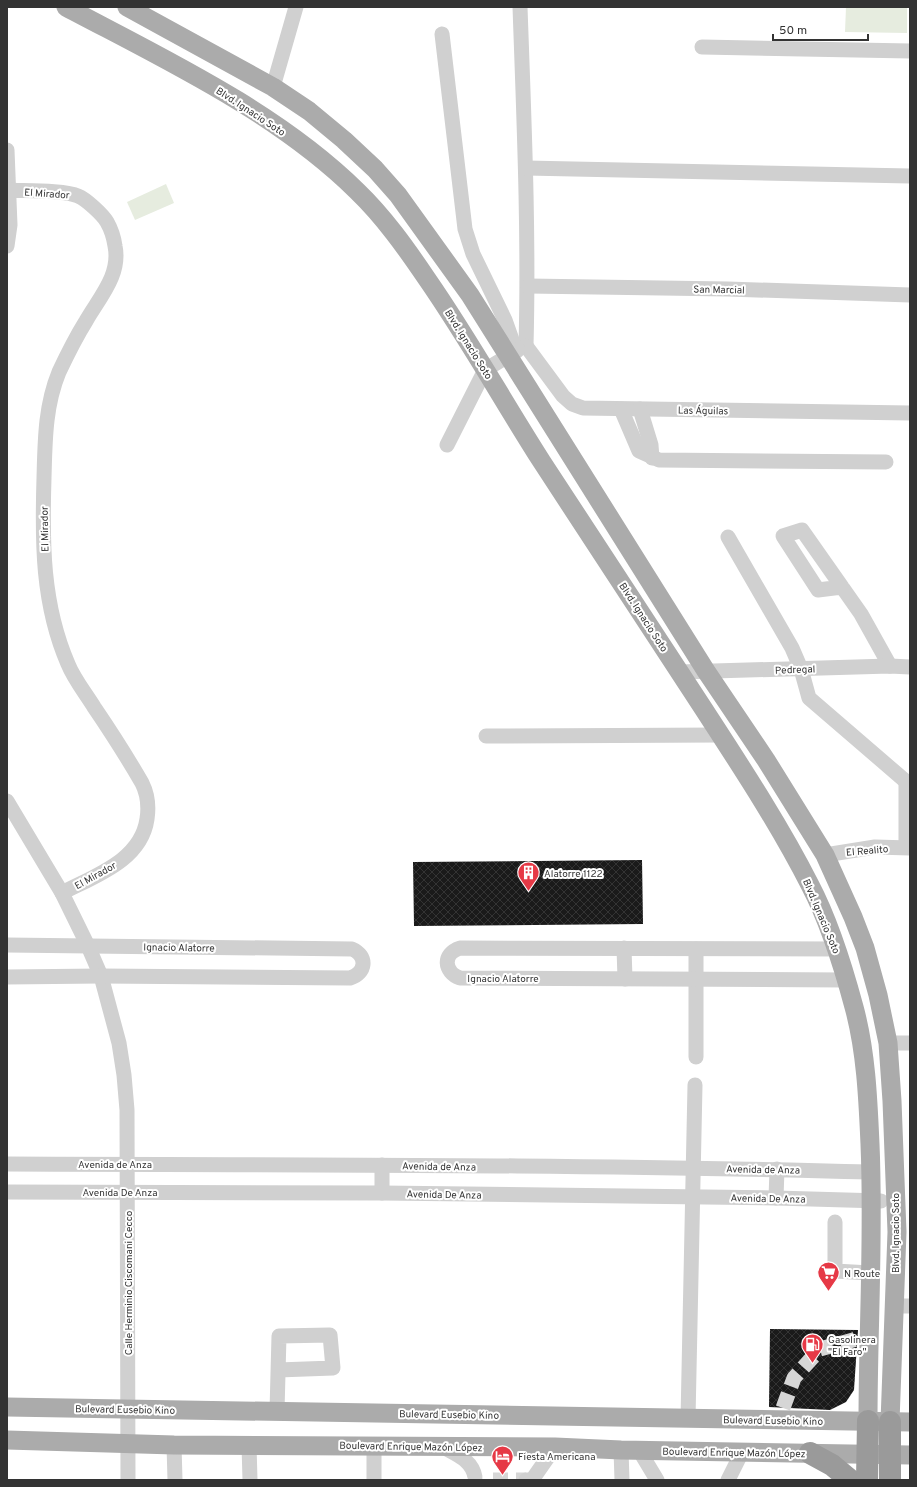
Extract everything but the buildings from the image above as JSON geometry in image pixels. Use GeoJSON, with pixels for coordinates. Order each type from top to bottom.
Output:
{"type":"FeatureCollection","features":[{"type":"Feature","properties":{"kind":"highway"},"geometry":{"type":"LineString","coordinates":[[867,1480],[868,1421]]}},
{"type":"Feature","properties":{"kind":"highway"},"geometry":{"type":"LineString","coordinates":[[890,1480],[900,1455],[900,1422]]}},
{"type":"Feature","properties":{"kind":"highway"},"geometry":{"type":"LineString","coordinates":[[810,1453],[832,1465],[850,1480]]}},
{"type":"Feature","properties":{"kind":"main road","name":"Blvd. Ignacio Soto"},"geometry":{"type":"LineString","coordinates":[[66,7],[195,75],[267,120],[313,152],[360,193],[390,228],[450,313],[541,460],[721,735],[780,831],[812,887],[837,949],[855,1011],[862,1045],[869,1115],[871,1172],[876,1201],[863,1338],[868,1421]]}},
{"type":"Feature","properties":{"kind":"main road","name":"Blvd. Ignacio Soto"},"geometry":{"type":"LineString","coordinates":[[136,10],[273,87],[314,116],[344,140],[380,174],[410,211],[466,288],[517,351],[706,671],[766,760],[825,855],[853,917],[865,948],[878,995],[888,1043],[903,1232],[900,1422]]}},
{"type":"Feature","properties":{"kind":"main road"},"geometry":{"type":"LineString","coordinates":[[195,75],[206,50]]}},
{"type":"Feature","properties":{"kind":"main road"},"geometry":{"type":"LineString","coordinates":[[837,949],[844,951],[858,968],[875,1032],[880,1039],[888,1043]]}},
{"type":"Feature","properties":{"kind":"main road"},"geometry":{"type":"LineString","coordinates":[[876,1201],[882,1228],[887,1231],[903,1232]]}},
{"type":"Feature","properties":{"kind":"main road","name":"Bulevard Eusebio Kino"},"geometry":{"type":"LineString","coordinates":[[7,1407],[688,1419],[781,1414],[900,1422]]}},
{"type":"Feature","properties":{"kind":"main road","name":"Boulevard Enrique Mazón López"},"geometry":{"type":"LineString","coordinates":[[7,1440],[174,1445],[555,1447],[630,1450],[900,1455]]}},
{"type":"Feature","properties":{"kind":"street"},"geometry":{"type":"LineString","coordinates":[[273,87],[296,7]]}},
{"type":"Feature","properties":{"kind":"street"},"geometry":{"type":"LineString","coordinates":[[447,445],[485,370],[517,351],[528,286],[526,168],[520,7]]}},
{"type":"Feature","properties":{"kind":"street","name":"Las Águilas"},"geometry":{"type":"LineString","coordinates":[[442,34],[465,229],[473,254],[505,320],[517,351],[572,404],[583,408],[910,413]]}},
{"type":"Feature","properties":{"kind":"street"},"geometry":{"type":"LineString","coordinates":[[702,47],[910,51]]}},
{"type":"Feature","properties":{"kind":"street"},"geometry":{"type":"LineString","coordinates":[[7,150],[10,225],[7,246]]}},
{"type":"Feature","properties":{"kind":"street"},"geometry":{"type":"LineString","coordinates":[[526,168],[910,176]]}},
{"type":"Feature","properties":{"kind":"street","name":"El Mirador"},"geometry":{"type":"LineString","coordinates":[[8,190],[61,192],[78,196],[95,208],[107,222],[115,246],[116,260],[107,288],[85,322],[59,372],[47,412],[42,517],[48,602],[55,633],[69,667],[142,783],[147,794],[149,810],[146,825],[136,847],[125,858],[112,867],[62,893]]}},
{"type":"Feature","properties":{"kind":"street","name":"San Marcial"},"geometry":{"type":"LineString","coordinates":[[528,286],[728,289],[910,295]]}},
{"type":"Feature","properties":{"kind":"street"},"geometry":{"type":"LineString","coordinates":[[621,409],[639,451],[652,458],[667,460],[886,462]]}},
{"type":"Feature","properties":{"kind":"street"},"geometry":{"type":"LineString","coordinates":[[640,409],[651,445],[652,458]]}},
{"type":"Feature","properties":{"kind":"street"},"geometry":{"type":"LineString","coordinates":[[728,537],[792,648],[801,668],[810,698],[908,783],[908,847]]}},
{"type":"Feature","properties":{"kind":"street"},"geometry":{"type":"LineString","coordinates":[[842,587],[861,614],[890,666]]}},
{"type":"Feature","properties":{"kind":"street","name":"Pedregal"},"geometry":{"type":"LineString","coordinates":[[680,672],[890,666],[910,667]]}},
{"type":"Feature","properties":{"kind":"street"},"geometry":{"type":"LineString","coordinates":[[486,736],[721,735]]}},
{"type":"Feature","properties":{"kind":"street","name":"Calle Herminio Ciscomani Cecco"},"geometry":{"type":"LineString","coordinates":[[7,801],[62,893],[88,946],[101,976],[119,1042],[127,1110],[128,1480]]}},
{"type":"Feature","properties":{"kind":"street","name":"El Realito"},"geometry":{"type":"LineString","coordinates":[[825,855],[875,847],[908,847]]}},
{"type":"Feature","properties":{"kind":"street","name":"Ignacio Alatorre"},"geometry":{"type":"LineString","coordinates":[[7,945],[352,949],[358,952],[362,957],[363,963],[361,971],[357,976],[350,978],[101,976],[7,977]]}},
{"type":"Feature","properties":{"kind":"street","name":"Ignacio Alatorre"},"geometry":{"type":"LineString","coordinates":[[837,949],[460,948],[453,950],[449,956],[448,962],[449,970],[454,976],[460,978],[846,980]]}},
{"type":"Feature","properties":{"kind":"street"},"geometry":{"type":"LineString","coordinates":[[624,948],[625,979]]}},
{"type":"Feature","properties":{"kind":"street"},"geometry":{"type":"LineString","coordinates":[[696,949],[696,1057]]}},
{"type":"Feature","properties":{"kind":"street"},"geometry":{"type":"LineString","coordinates":[[888,1043],[910,1043]]}},
{"type":"Feature","properties":{"kind":"street"},"geometry":{"type":"LineString","coordinates":[[688,1419],[695,1084]]}},
{"type":"Feature","properties":{"kind":"street","name":"Avenida de Anza"},"geometry":{"type":"LineString","coordinates":[[7,1164],[382,1165],[777,1169],[871,1172]]}},
{"type":"Feature","properties":{"kind":"street"},"geometry":{"type":"LineString","coordinates":[[382,1165],[382,1193]]}},
{"type":"Feature","properties":{"kind":"street"},"geometry":{"type":"LineString","coordinates":[[776,1198],[777,1169]]}},
{"type":"Feature","properties":{"kind":"street","name":"Avenida De Anza"},"geometry":{"type":"LineString","coordinates":[[7,1192],[382,1193],[776,1198],[876,1201]]}},
{"type":"Feature","properties":{"kind":"street"},"geometry":{"type":"LineString","coordinates":[[835,1222],[835,1271],[870,1273]]}},
{"type":"Feature","properties":{"kind":"street"},"geometry":{"type":"LineString","coordinates":[[277,1411],[278,1370]]}},
{"type":"Feature","properties":{"kind":"street"},"geometry":{"type":"LineString","coordinates":[[174,1445],[175,1480]]}},
{"type":"Feature","properties":{"kind":"street"},"geometry":{"type":"LineString","coordinates":[[249,1445],[250,1480]]}},
{"type":"Feature","properties":{"kind":"street"},"geometry":{"type":"LineString","coordinates":[[374,1445],[374,1480]]}},
{"type":"Feature","properties":{"kind":"street"},"geometry":{"type":"LineString","coordinates":[[443,1447],[466,1460],[470,1464],[474,1470],[474,1479]]}},
{"type":"Feature","properties":{"kind":"street"},"geometry":{"type":"LineString","coordinates":[[526,1480],[532,1480],[555,1447]]}},
{"type":"Feature","properties":{"kind":"street"},"geometry":{"type":"LineString","coordinates":[[622,1480],[630,1450]]}},
{"type":"Feature","properties":{"kind":"street"},"geometry":{"type":"LineString","coordinates":[[630,1450],[657,1480]]}},
{"type":"Feature","properties":{"kind":"street"},"geometry":{"type":"LineString","coordinates":[[728,1480],[742,1452]]}},
{"type":"Feature","properties":{"kind":"shaded area"},"geometry":{"type":"Polygon","coordinates":[[[846,7],[907,7],[907,33],[845,32],[846,7]]]}},
{"type":"Feature","properties":{"kind":"shaded area"},"geometry":{"type":"Polygon","coordinates":[[[166,184],[174,203],[135,220],[127,202],[166,184]]]}},
{"type":"Feature","properties":{"kind":"tunnel"},"geometry":{"type":"LineString","coordinates":[[783,1408],[794,1378],[820,1349],[857,1339]]}},
{"type":"Feature","properties":{"kind":"tunnel"},"geometry":{"type":"LineString","coordinates":[[493,1480],[526,1480]]}},
{"type":"Feature","properties":{"kind":"place","name":"Alatorre 1122"},"geometry":{"type":"Point","coordinates":[528,892]}},
{"type":"Feature","properties":{"kind":"place","name":"N Route"},"geometry":{"type":"Point","coordinates":[828,1292]}},
{"type":"Feature","properties":{"kind":"place","name":"Gasolinera \"El Faro\""},"geometry":{"type":"Point","coordinates":[812,1364]}},
{"type":"Feature","properties":{"kind":"place","name":"Fiesta Americana"},"geometry":{"type":"Point","coordinates":[502,1476]}}]}
